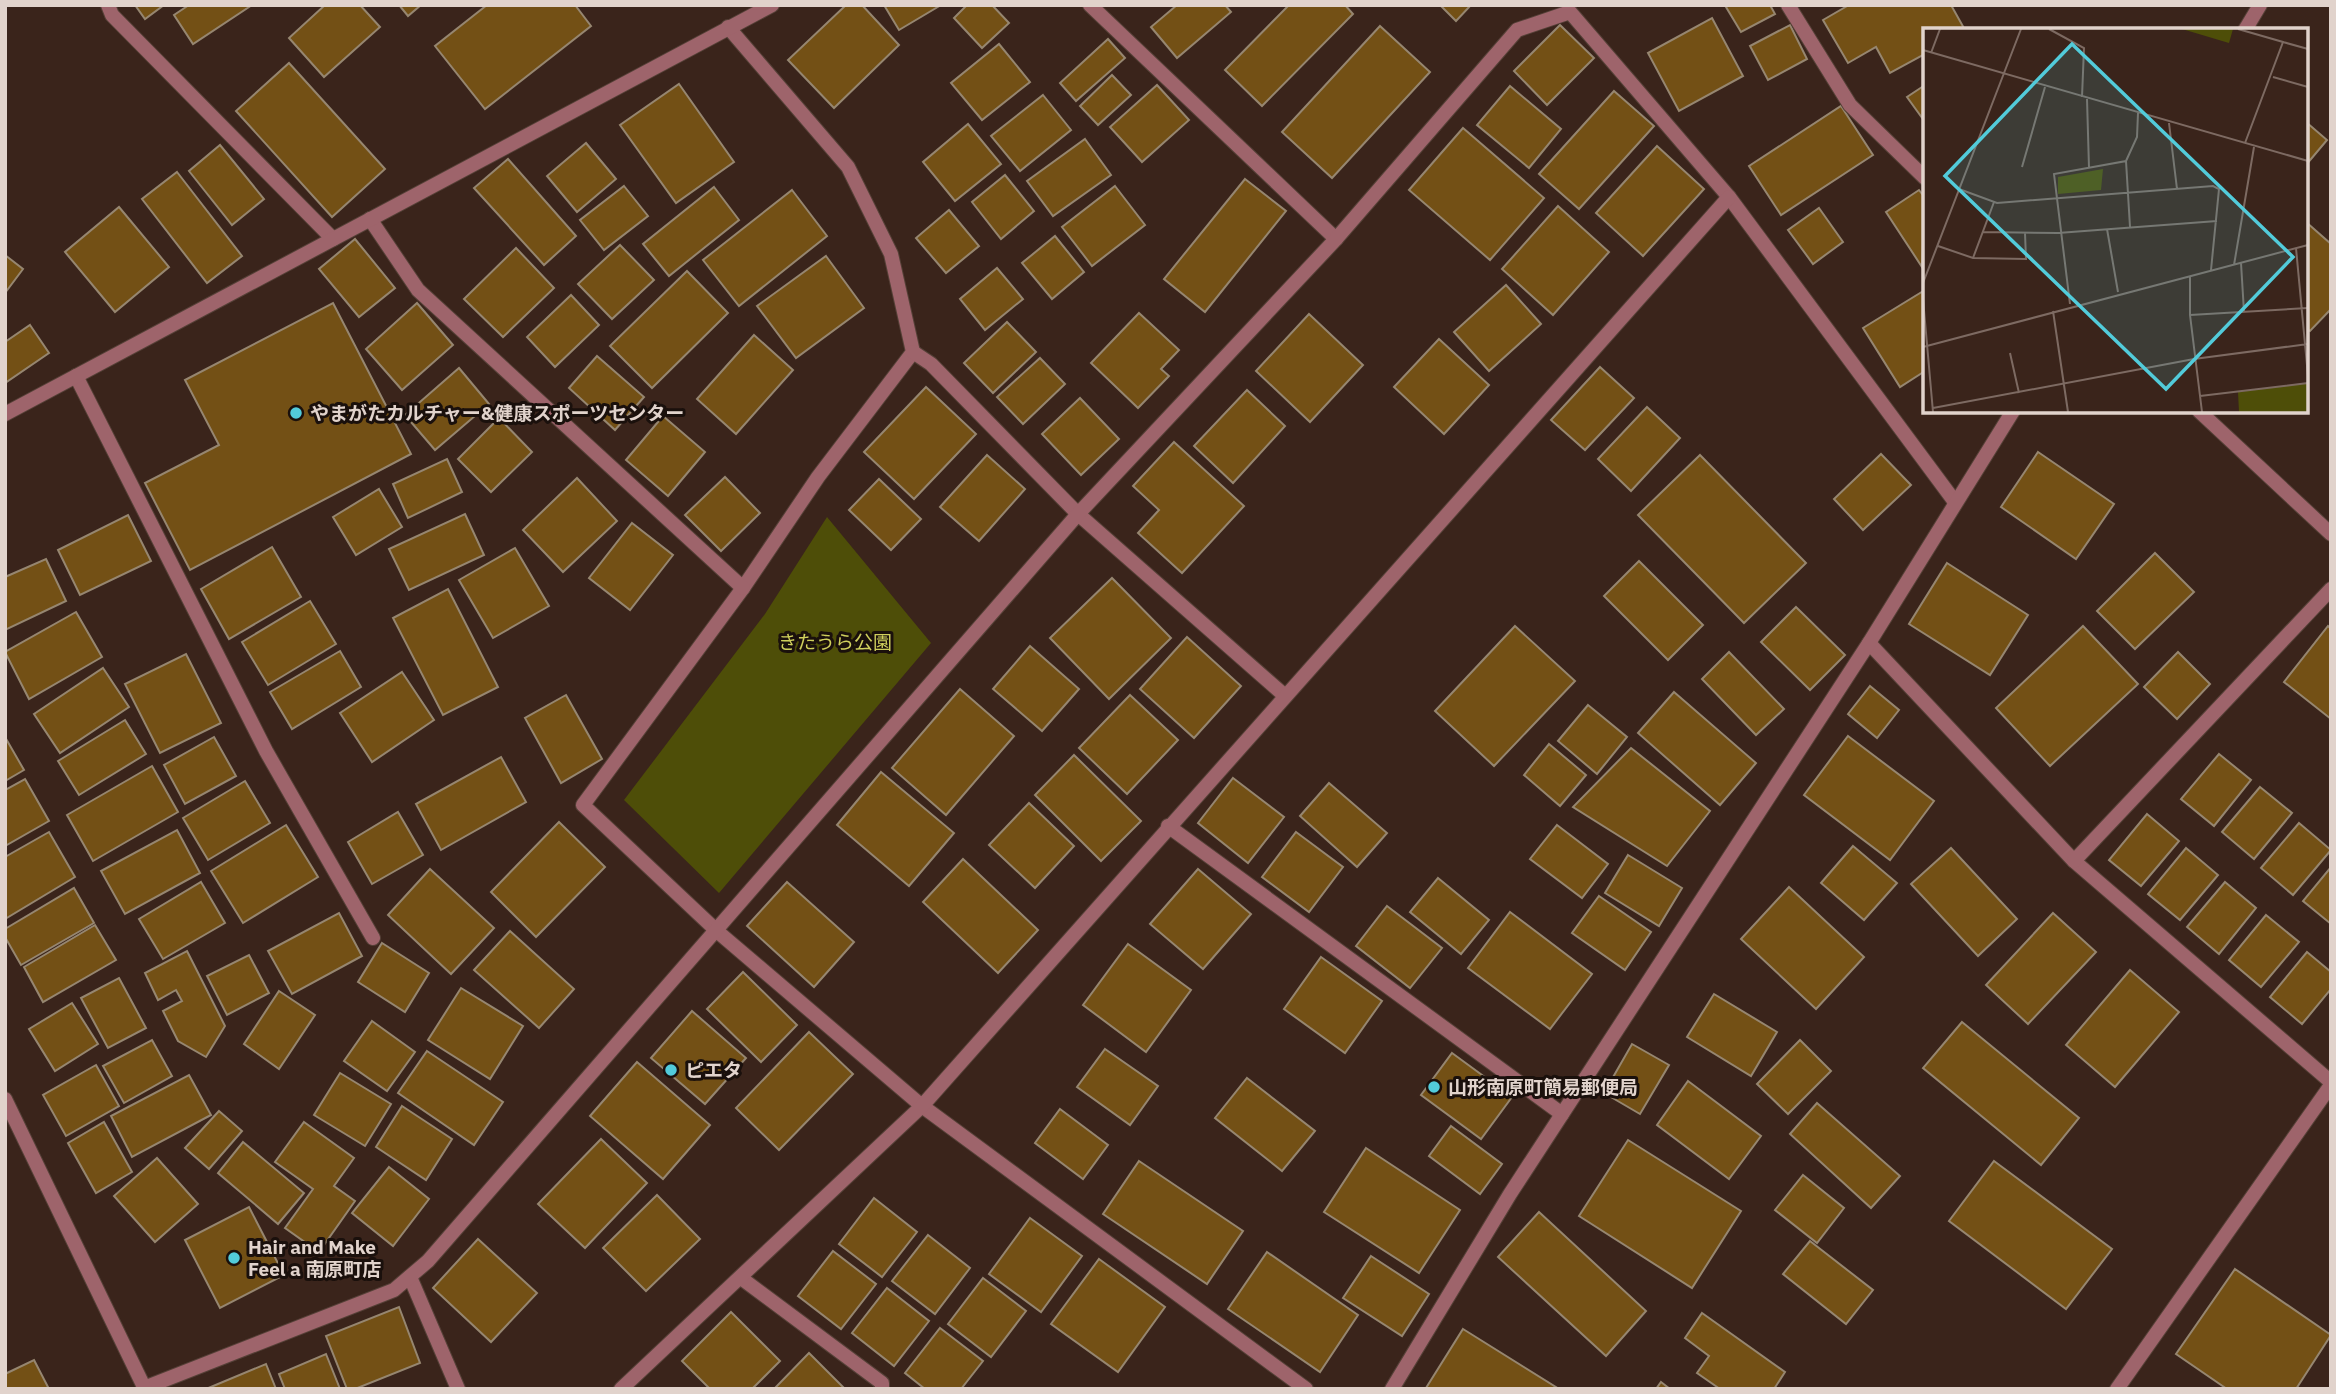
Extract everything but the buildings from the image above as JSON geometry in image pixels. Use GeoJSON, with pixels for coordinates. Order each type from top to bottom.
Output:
{"type":"FeatureCollection","features":[{"type":"Feature","properties":{"kind":"street"},"geometry":{"type":"LineString","coordinates":[[108,5],[113,15],[333,239]]}},
{"type":"Feature","properties":{"kind":"street"},"geometry":{"type":"LineString","coordinates":[[5,414],[772,5]]}},
{"type":"Feature","properties":{"kind":"street"},"geometry":{"type":"LineString","coordinates":[[1090,5],[1336,239]]}},
{"type":"Feature","properties":{"kind":"street"},"geometry":{"type":"LineString","coordinates":[[1788,5],[1850,105],[1923,176]]}},
{"type":"Feature","properties":{"kind":"street"},"geometry":{"type":"LineString","coordinates":[[2246,28],[2260,5]]}},
{"type":"Feature","properties":{"kind":"street"},"geometry":{"type":"LineString","coordinates":[[5,1099],[145,1388],[394,1290],[428,1261],[718,932],[1078,514],[1336,239],[1517,30],[1570,12],[1729,197],[1955,502]]}},
{"type":"Feature","properties":{"kind":"street"},"geometry":{"type":"LineString","coordinates":[[728,27],[848,167],[891,254],[913,352],[931,364],[1078,514],[1284,695]]}},
{"type":"Feature","properties":{"kind":"street"},"geometry":{"type":"LineString","coordinates":[[621,1389],[922,1106],[1284,695],[1729,197]]}},
{"type":"Feature","properties":{"kind":"street"},"geometry":{"type":"LineString","coordinates":[[370,219],[418,290],[743,588]]}},
{"type":"Feature","properties":{"kind":"street"},"geometry":{"type":"LineString","coordinates":[[913,352],[818,477],[743,588],[583,805],[718,932],[922,1106],[1306,1389]]}},
{"type":"Feature","properties":{"kind":"street"},"geometry":{"type":"LineString","coordinates":[[76,376],[266,751],[373,939]]}},
{"type":"Feature","properties":{"kind":"street"},"geometry":{"type":"LineString","coordinates":[[1392,1389],[1562,1114],[1868,643],[2012,413]]}},
{"type":"Feature","properties":{"kind":"street"},"geometry":{"type":"LineString","coordinates":[[2201,413],[2331,534]]}},
{"type":"Feature","properties":{"kind":"street"},"geometry":{"type":"LineString","coordinates":[[2074,861],[2331,589]]}},
{"type":"Feature","properties":{"kind":"street"},"geometry":{"type":"LineString","coordinates":[[1868,643],[2074,861],[2331,1083],[2118,1389]]}},
{"type":"Feature","properties":{"kind":"street"},"geometry":{"type":"LineString","coordinates":[[1168,826],[1562,1114]]}},
{"type":"Feature","properties":{"kind":"street"},"geometry":{"type":"LineString","coordinates":[[410,1277],[458,1389]]}},
{"type":"Feature","properties":{"kind":"street"},"geometry":{"type":"LineString","coordinates":[[741,1278],[882,1383],[883,1389]]}},
{"type":"Feature","properties":{"kind":"green space","name":"きたうら公園"},"geometry":{"type":"Polygon","coordinates":[[[827,517],[931,643],[719,893],[624,800],[765,614],[827,517]]]}},
{"type":"Feature","properties":{"kind":"place","name":"やまがたカルチャー&健康スポーツセンター"},"geometry":{"type":"Point","coordinates":[296,413]}},
{"type":"Feature","properties":{"kind":"place","name":"ピエタ"},"geometry":{"type":"Point","coordinates":[671,1070]}},
{"type":"Feature","properties":{"kind":"place","name":"山形南原町簡易郵便局"},"geometry":{"type":"Point","coordinates":[1434,1087]}},
{"type":"Feature","properties":{"kind":"place","name":"Hair and Make Feel a 南原町店"},"geometry":{"type":"Point","coordinates":[234,1258]}}]}
